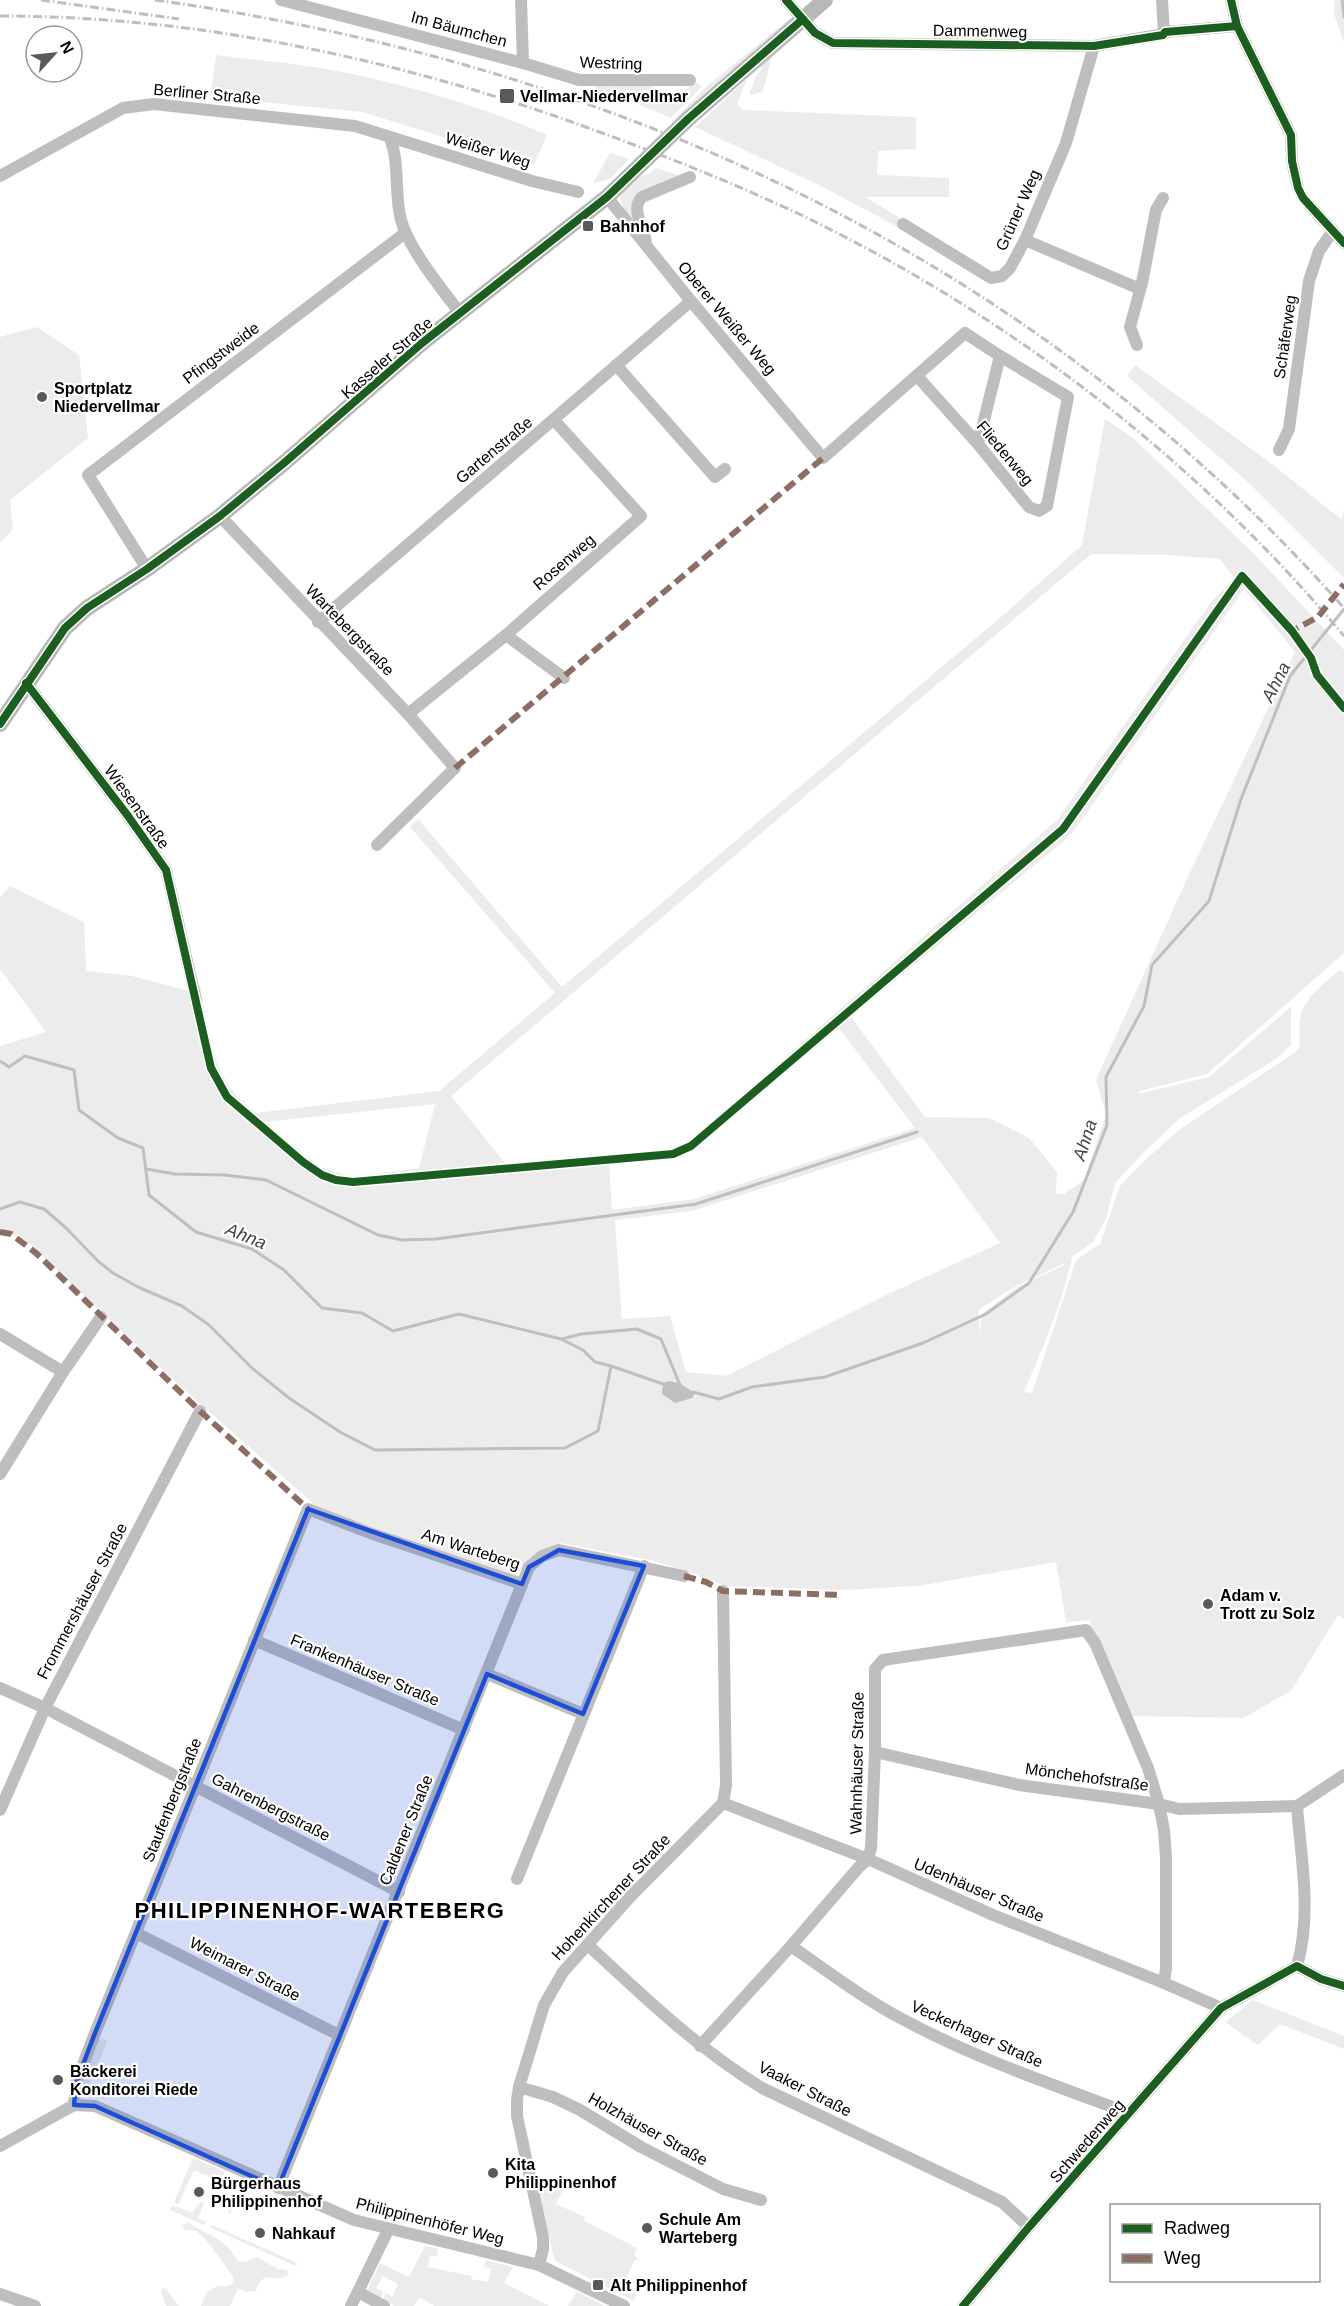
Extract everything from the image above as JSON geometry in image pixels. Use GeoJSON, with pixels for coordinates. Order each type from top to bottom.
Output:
{"type":"FeatureCollection","features":[{"type":"Feature","properties":{"kind":"main road","name":"Kasseler Straße"},"geometry":{"type":"LineString","coordinates":[[0,724],[65,628],[87,608],[147,569],[220,516],[460,313],[607,197],[688,119],[825,0]]}},
{"type":"Feature","properties":{"kind":"street","name":"Im Bäumchen"},"geometry":{"type":"LineString","coordinates":[[281,0],[524,63]]}},
{"type":"Feature","properties":{"kind":"street"},"geometry":{"type":"LineString","coordinates":[[521,0],[524,63]]}},
{"type":"Feature","properties":{"kind":"street","name":"Dammenweg"},"geometry":{"type":"LineString","coordinates":[[786,0],[815,33],[833,43],[1094,46],[1165,33],[1237,26]]}},
{"type":"Feature","properties":{"kind":"street"},"geometry":{"type":"LineString","coordinates":[[1162,0],[1165,33]]}},
{"type":"Feature","properties":{"kind":"street"},"geometry":{"type":"LineString","coordinates":[[1231,0],[1237,26],[1291,135],[1292,161],[1298,188]]}},
{"type":"Feature","properties":{"kind":"street","name":"Grüner Weg"},"geometry":{"type":"LineString","coordinates":[[903,224],[991,278],[1002,276],[1010,268],[1025,240],[1065,143],[1094,46]]}},
{"type":"Feature","properties":{"kind":"street","name":"Westring"},"geometry":{"type":"LineString","coordinates":[[524,63],[579,80],[690,80]]}},
{"type":"Feature","properties":{"kind":"street","name":"Berliner Straße"},"geometry":{"type":"LineString","coordinates":[[0,177],[123,108],[154,104],[355,126],[390,138]]}},
{"type":"Feature","properties":{"kind":"street"},"geometry":{"type":"LineString","coordinates":[[390,138],[395,150],[397,194],[405,233],[460,313]]}},
{"type":"Feature","properties":{"kind":"street","name":"Weißer Weg"},"geometry":{"type":"LineString","coordinates":[[390,138],[532,181],[578,192]]}},
{"type":"Feature","properties":{"kind":"street"},"geometry":{"type":"LineString","coordinates":[[645,245],[646,235],[636,209],[637,202],[642,197],[690,177]]}},
{"type":"Feature","properties":{"kind":"street","name":"Oberer Weißer Weg"},"geometry":{"type":"LineString","coordinates":[[607,197],[823,458],[916,376]]}},
{"type":"Feature","properties":{"kind":"street"},"geometry":{"type":"LineString","coordinates":[[1137,345],[1130,327],[1156,210],[1163,198]]}},
{"type":"Feature","properties":{"kind":"street"},"geometry":{"type":"LineString","coordinates":[[1310,206],[1344,243]]}},
{"type":"Feature","properties":{"kind":"street","name":"Schäferweg"},"geometry":{"type":"LineString","coordinates":[[1279,450],[1289,429],[1309,281],[1319,251],[1333,231]]}},
{"type":"Feature","properties":{"kind":"street","name":"Pfingstweide"},"geometry":{"type":"LineString","coordinates":[[147,569],[88,475],[405,233]]}},
{"type":"Feature","properties":{"kind":"street"},"geometry":{"type":"LineString","coordinates":[[1025,240],[1140,289]]}},
{"type":"Feature","properties":{"kind":"street","name":"Gartenstraße"},"geometry":{"type":"LineString","coordinates":[[318,622],[691,301]]}},
{"type":"Feature","properties":{"kind":"street"},"geometry":{"type":"LineString","coordinates":[[916,376],[965,333],[1000,356],[978,444]]}},
{"type":"Feature","properties":{"kind":"street","name":"Fliederweg"},"geometry":{"type":"LineString","coordinates":[[916,376],[978,444],[1029,507],[1039,511],[1047,506],[1068,397],[1000,356]]}},
{"type":"Feature","properties":{"kind":"street"},"geometry":{"type":"LineString","coordinates":[[616,365],[715,477],[725,469]]}},
{"type":"Feature","properties":{"kind":"street","name":"Rosenweg"},"geometry":{"type":"LineString","coordinates":[[408,714],[506,634],[641,516],[554,420]]}},
{"type":"Feature","properties":{"kind":"street","name":"Wartebergstraße"},"geometry":{"type":"LineString","coordinates":[[220,516],[318,622],[408,714],[456,768],[377,845]]}},
{"type":"Feature","properties":{"kind":"street"},"geometry":{"type":"LineString","coordinates":[[506,634],[564,678]]}},
{"type":"Feature","properties":{"kind":"street","name":"Wiesenstraße"},"geometry":{"type":"LineString","coordinates":[[26,683],[128,816],[166,870],[196,1000]]}},
{"type":"Feature","properties":{"kind":"street"},"geometry":{"type":"LineString","coordinates":[[0,1474],[63,1372],[101,1317]]}},
{"type":"Feature","properties":{"kind":"street"},"geometry":{"type":"LineString","coordinates":[[0,1334],[63,1372]]}},
{"type":"Feature","properties":{"kind":"street","name":"Frommershäuser Straße"},"geometry":{"type":"LineString","coordinates":[[0,1810],[45,1708],[200,1411]]}},
{"type":"Feature","properties":{"kind":"street","name":"Am Warteberg"},"geometry":{"type":"LineString","coordinates":[[308,1509],[370,1533],[522,1584],[529,1567],[542,1556],[560,1550],[684,1576]]}},
{"type":"Feature","properties":{"kind":"street","name":"Staufenbergstraße"},"geometry":{"type":"LineString","coordinates":[[74,2105],[76,2083],[308,1509]]}},
{"type":"Feature","properties":{"kind":"street"},"geometry":{"type":"LineString","coordinates":[[517,1879],[644,1566]]}},
{"type":"Feature","properties":{"kind":"street","name":"Caldener Straße"},"geometry":{"type":"LineString","coordinates":[[278,2188],[522,1584]]}},
{"type":"Feature","properties":{"kind":"street"},"geometry":{"type":"LineString","coordinates":[[723,1591],[726,1785],[723,1803]]}},
{"type":"Feature","properties":{"kind":"street","name":"Wahnhäuser Straße"},"geometry":{"type":"LineString","coordinates":[[868,1859],[872,1848],[876,1669],[884,1660],[1086,1630],[1095,1643],[1148,1768],[1160,1804]]}},
{"type":"Feature","properties":{"kind":"street","name":"Frankenhäuser Straße"},"geometry":{"type":"LineString","coordinates":[[254,1640],[464,1730]]}},
{"type":"Feature","properties":{"kind":"street"},"geometry":{"type":"LineString","coordinates":[[487,1674],[583,1714]]}},
{"type":"Feature","properties":{"kind":"street","name":"Gahrenbergstraße"},"geometry":{"type":"LineString","coordinates":[[0,1688],[45,1708],[399,1892]]}},
{"type":"Feature","properties":{"kind":"street","name":"Mönchehofstraße"},"geometry":{"type":"LineString","coordinates":[[875,1752],[1019,1785],[1160,1804],[1179,1809],[1297,1806]]}},
{"type":"Feature","properties":{"kind":"street"},"geometry":{"type":"LineString","coordinates":[[1344,1775],[1297,1806],[1304,1895],[1304,1943],[1297,1966],[1321,1979],[1344,1986]]}},
{"type":"Feature","properties":{"kind":"street","name":"Udenhäuser Straße"},"geometry":{"type":"LineString","coordinates":[[723,1803],[868,1859],[993,1916],[1164,1983],[1221,2008]]}},
{"type":"Feature","properties":{"kind":"street","name":"Hohenkirchener Straße"},"geometry":{"type":"LineString","coordinates":[[539,2265],[543,2237],[517,2116],[519,2087],[544,2005],[563,1972],[632,1896],[723,1803]]}},
{"type":"Feature","properties":{"kind":"street"},"geometry":{"type":"LineString","coordinates":[[1160,1804],[1166,1858],[1164,1983]]}},
{"type":"Feature","properties":{"kind":"street"},"geometry":{"type":"LineString","coordinates":[[700,2046],[868,1859]]}},
{"type":"Feature","properties":{"kind":"street","name":"Weimarer Straße"},"geometry":{"type":"LineString","coordinates":[[136,1933],[339,2035]]}},
{"type":"Feature","properties":{"kind":"street","name":"Vaaker Straße"},"geometry":{"type":"LineString","coordinates":[[588,1945],[700,2046],[762,2088],[1002,2202],[1029,2227]]}},
{"type":"Feature","properties":{"kind":"street","name":"Veckerhager Straße"},"geometry":{"type":"LineString","coordinates":[[791,1946],[859,1994],[905,2021],[974,2054],[1129,2114]]}},
{"type":"Feature","properties":{"kind":"street","name":"Schwedenweg"},"geometry":{"type":"LineString","coordinates":[[963,2306],[1029,2227],[1221,2008],[1297,1966]]}},
{"type":"Feature","properties":{"kind":"street","name":"Holzhäuser Straße"},"geometry":{"type":"LineString","coordinates":[[519,2087],[562,2101],[640,2147],[723,2189],[761,2200]]}},
{"type":"Feature","properties":{"kind":"street"},"geometry":{"type":"LineString","coordinates":[[0,2146],[74,2105]]}},
{"type":"Feature","properties":{"kind":"street","name":"Philippinenhöfer Weg"},"geometry":{"type":"LineString","coordinates":[[74,2105],[94,2106],[354,2220],[539,2265],[624,2306]]}},
{"type":"Feature","properties":{"kind":"street"},"geometry":{"type":"LineString","coordinates":[[351,2306],[388,2230]]}},
{"type":"Feature","properties":{"kind":"street"},"geometry":{"type":"LineString","coordinates":[[358,2292],[384,2306]]}},
{"type":"Feature","properties":{"kind":"street"},"geometry":{"type":"LineString","coordinates":[[0,2294],[34,2306]]}},
{"type":"Feature","properties":{"kind":"highlighted area"},"geometry":{"type":"Polygon","coordinates":[[[308,1509],[522,1584],[529,1567],[559,1550],[644,1566],[583,1714],[487,1674],[278,2188],[95,2106],[74,2105],[76,2083],[95,2033],[308,1509]]]}},
{"type":"Feature","properties":{"kind":"shaded area"},"geometry":{"type":"Polygon","coordinates":[[[1335,0],[1344,0],[1344,42],[1334,14],[1335,0]]]}},
{"type":"Feature","properties":{"kind":"shaded area"},"geometry":{"type":"Polygon","coordinates":[[[792,17],[793,20],[679,120],[675,119],[707,86],[792,17]]]}},
{"type":"Feature","properties":{"kind":"shaded area"},"geometry":{"type":"Polygon","coordinates":[[[216,55],[319,68],[427,92],[547,135],[534,165],[362,112],[210,97],[216,55]]]}},
{"type":"Feature","properties":{"kind":"shaded area"},"geometry":{"type":"Polygon","coordinates":[[[772,55],[763,92],[749,95],[756,76],[761,70],[760,65],[772,55]]]}},
{"type":"Feature","properties":{"kind":"shaded area"},"geometry":{"type":"Polygon","coordinates":[[[747,79],[737,104],[742,110],[916,117],[916,149],[878,151],[877,175],[949,178],[949,197],[865,197],[905,221],[900,228],[821,186],[695,127],[747,79]]]}},
{"type":"Feature","properties":{"kind":"shaded area"},"geometry":{"type":"Polygon","coordinates":[[[597,83],[652,85],[653,91],[668,99],[696,83],[702,86],[671,118],[595,90],[597,83]]]}},
{"type":"Feature","properties":{"kind":"shaded area"},"geometry":{"type":"Polygon","coordinates":[[[610,153],[629,159],[610,179],[593,183],[610,153]]]}},
{"type":"Feature","properties":{"kind":"shaded area"},"geometry":{"type":"Polygon","coordinates":[[[656,168],[678,175],[669,182],[641,194],[643,235],[624,211],[619,195],[638,177],[649,174],[656,168]]]}},
{"type":"Feature","properties":{"kind":"shaded area","name":"Sportplatz Niedervellmar"},"geometry":{"type":"Polygon","coordinates":[[[37,327],[79,355],[88,438],[10,500],[13,529],[0,543],[0,337],[37,327]]]}},
{"type":"Feature","properties":{"kind":"shaded area"},"geometry":{"type":"Polygon","coordinates":[[[1135,365],[1268,461],[1342,520],[1344,508],[1344,578],[1250,484],[1127,376],[1135,365]]]}},
{"type":"Feature","properties":{"kind":"shaded area"},"geometry":{"type":"Polygon","coordinates":[[[1105,419],[1133,438],[1253,553],[1344,650],[1344,953],[1207,1074],[1140,1091],[1138,1094],[1209,1077],[1291,1007],[1291,1044],[1279,1057],[1179,1119],[1115,1183],[1106,1219],[1093,1242],[1070,1258],[1072,1258],[1068,1275],[1057,1309],[1024,1392],[1032,1393],[1076,1260],[1100,1244],[1120,1186],[1179,1130],[1294,1053],[1300,1047],[1300,1020],[1306,1002],[1339,970],[1344,973],[1344,1619],[1338,1615],[1291,1691],[1243,1718],[1132,1716],[1089,1620],[1066,1622],[1056,1562],[918,1586],[843,1590],[725,1586],[650,1560],[560,1543],[524,1565],[516,1577],[318,1508],[177,1383],[20,1235],[0,1236],[0,1046],[46,1032],[0,969],[0,897],[10,886],[84,922],[86,971],[132,976],[188,991],[200,986],[210,1040],[219,1066],[234,1093],[256,1113],[439,1091],[555,993],[410,827],[418,819],[562,987],[1001,617],[1082,545],[1105,419]],[[1091,554],[451,1096],[505,1163],[669,1150],[687,1143],[1057,820],[1211,602],[1234,578],[1220,559],[1170,555],[1091,554]],[[1244,589],[1071,835],[851,1017],[925,1117],[989,1118],[1029,1138],[1057,1172],[1056,1193],[1064,1194],[1084,1180],[1106,1114],[1096,1080],[1191,870],[1295,652],[1244,589]],[[839,1028],[694,1149],[676,1158],[609,1163],[612,1210],[694,1199],[915,1128],[839,1028]],[[435,1104],[264,1122],[320,1167],[351,1177],[419,1168],[435,1104]],[[922,1137],[692,1211],[615,1220],[622,1319],[670,1316],[686,1372],[726,1376],[886,1295],[1000,1243],[922,1137]],[[1065,1263],[1013,1288],[978,1310],[981,1337],[981,1315],[1014,1289],[1065,1263]]]}},
{"type":"Feature","properties":{"kind":"shaded area"},"geometry":{"type":"Polygon","coordinates":[[[669,1381],[679,1383],[695,1393],[692,1398],[675,1403],[662,1394],[663,1383],[669,1381]]]}},
{"type":"Feature","properties":{"kind":"shaded area"},"geometry":{"type":"Polygon","coordinates":[[[1253,2000],[1344,2036],[1344,2049],[1280,2024],[1258,2045],[1225,2022],[1253,2000]]]}},
{"type":"Feature","properties":{"kind":"shaded area"},"geometry":{"type":"Polygon","coordinates":[[[98,2040],[107,2041],[90,2084],[106,2092],[104,2099],[85,2091],[82,2080],[98,2040]]]}},
{"type":"Feature","properties":{"kind":"shaded area"},"geometry":{"type":"Polygon","coordinates":[[[193,2158],[224,2171],[224,2175],[216,2190],[218,2180],[194,2170],[178,2205],[174,2202],[193,2158]]]}},
{"type":"Feature","properties":{"kind":"shaded area"},"geometry":{"type":"Polygon","coordinates":[[[235,2176],[236,2180],[243,2183],[244,2180],[260,2187],[257,2192],[243,2186],[230,2214],[228,2213],[241,2185],[233,2181],[235,2176]]]}},
{"type":"Feature","properties":{"kind":"shaded area"},"geometry":{"type":"Polygon","coordinates":[[[537,2180],[562,2191],[556,2204],[585,2217],[584,2221],[637,2248],[634,2255],[638,2259],[634,2261],[622,2287],[637,2295],[634,2301],[557,2262],[554,2258],[537,2180]]]}},
{"type":"Feature","properties":{"kind":"shaded area"},"geometry":{"type":"Polygon","coordinates":[[[201,2201],[204,2203],[198,2218],[206,2222],[204,2225],[170,2210],[172,2205],[192,2213],[201,2201]]]}},
{"type":"Feature","properties":{"kind":"shaded area"},"geometry":{"type":"Polygon","coordinates":[[[188,2222],[221,2241],[238,2261],[244,2262],[257,2257],[278,2269],[287,2270],[289,2275],[265,2278],[256,2291],[247,2292],[238,2289],[230,2306],[201,2306],[207,2292],[218,2286],[225,2287],[232,2284],[234,2278],[197,2231],[185,2230],[182,2226],[188,2222]]]}},
{"type":"Feature","properties":{"kind":"shaded area"},"geometry":{"type":"Polygon","coordinates":[[[212,2225],[297,2263],[296,2266],[211,2228],[212,2225]]]}},
{"type":"Feature","properties":{"kind":"shaded area"},"geometry":{"type":"Polygon","coordinates":[[[425,2246],[438,2249],[437,2257],[430,2255],[428,2267],[471,2276],[471,2279],[488,2282],[491,2268],[484,2267],[485,2260],[513,2267],[504,2283],[549,2306],[434,2306],[420,2297],[414,2306],[395,2306],[383,2300],[386,2293],[392,2297],[398,2284],[383,2276],[376,2288],[383,2292],[380,2299],[367,2291],[380,2263],[409,2277],[425,2246]]]}},
{"type":"Feature","properties":{"kind":"shaded area"},"geometry":{"type":"Polygon","coordinates":[[[163,2288],[179,2306],[166,2306],[161,2292],[163,2288]]]}},
{"type":"Feature","properties":{"kind":"shaded area"},"geometry":{"type":"Polygon","coordinates":[[[577,2291],[605,2306],[568,2306],[577,2291]]]}},
{"type":"Feature","properties":{"kind":"waterway","name":"Ahna"},"geometry":{"type":"LineString","coordinates":[[1342,0],[1344,17]]}},
{"type":"Feature","properties":{"kind":"waterway","name":"Ahna"},"geometry":{"type":"LineString","coordinates":[[693,1392],[719,1399],[752,1387],[825,1377],[923,1343],[986,1314],[1029,1283],[1073,1212],[1107,1125],[1106,1077],[1144,1006],[1152,965],[1209,901],[1241,799],[1290,676],[1344,609]]}},
{"type":"Feature","properties":{"kind":"waterway","name":"Ahna"},"geometry":{"type":"LineString","coordinates":[[0,1061],[9,1067],[25,1056],[74,1070],[79,1110],[118,1138],[143,1148],[149,1195],[196,1232],[252,1249],[284,1270],[322,1308],[362,1313],[393,1331],[459,1314],[561,1339],[583,1350],[595,1362],[666,1385]]}},
{"type":"Feature","properties":{"kind":"waterway"},"geometry":{"type":"LineString","coordinates":[[146,1169],[175,1174],[225,1175],[266,1180],[378,1235],[402,1240],[436,1239],[696,1204],[917,1132]]}},
{"type":"Feature","properties":{"kind":"waterway"},"geometry":{"type":"LineString","coordinates":[[0,1209],[20,1202],[44,1209],[113,1273],[138,1287],[182,1306],[209,1325],[252,1368],[289,1398],[340,1432],[375,1450],[565,1448],[598,1431],[611,1366]]}},
{"type":"Feature","properties":{"kind":"waterway","name":"Ahna"},"geometry":{"type":"LineString","coordinates":[[562,1339],[581,1334],[637,1329],[661,1339],[680,1385]]}},
{"type":"Feature","properties":{"kind":"railway"},"geometry":{"type":"LineString","coordinates":[[41,0],[179,19]]}},
{"type":"Feature","properties":{"kind":"railway"},"geometry":{"type":"LineString","coordinates":[[155,0],[325,30],[491,73],[651,128],[805,196],[952,278],[1092,374],[1222,484],[1344,608]]}},
{"type":"Feature","properties":{"kind":"railway"},"geometry":{"type":"LineString","coordinates":[[0,16],[141,23],[212,32],[282,43],[420,75],[488,94],[616,138],[737,186],[797,213],[950,296],[1023,344],[1093,395],[1161,450],[1225,509],[1286,571],[1344,636]]}},
{"type":"Feature","properties":{"kind":"marked path"},"geometry":{"type":"LineString","coordinates":[[455,768],[823,458]]}},
{"type":"Feature","properties":{"kind":"marked path"},"geometry":{"type":"LineString","coordinates":[[1289,627],[1292,631],[1318,617],[1344,584]]}},
{"type":"Feature","properties":{"kind":"marked path"},"geometry":{"type":"LineString","coordinates":[[0,1232],[11,1234],[36,1253],[200,1411],[308,1509]]}},
{"type":"Feature","properties":{"kind":"marked path"},"geometry":{"type":"LineString","coordinates":[[684,1576],[706,1582],[723,1591],[841,1595]]}},
{"type":"Feature","properties":{"kind":"cycle path"},"geometry":{"type":"LineString","coordinates":[[786,0],[815,33],[833,43],[1094,46],[1163,35],[1165,32],[1237,26]]}},
{"type":"Feature","properties":{"kind":"cycle path"},"geometry":{"type":"LineString","coordinates":[[1231,0],[1237,26],[1291,135],[1292,161],[1298,188],[1303,198],[1344,243]]}},
{"type":"Feature","properties":{"kind":"cycle path"},"geometry":{"type":"LineString","coordinates":[[0,724],[65,628],[87,608],[147,569],[220,516],[422,343],[607,197],[688,119],[803,19]]}},
{"type":"Feature","properties":{"kind":"cycle path"},"geometry":{"type":"LineString","coordinates":[[26,683],[128,816],[166,870],[211,1068],[227,1097],[303,1162],[322,1175],[353,1182],[673,1154],[691,1146],[1063,829],[1242,576],[1292,631],[1311,658],[1317,675],[1344,708]]}},
{"type":"Feature","properties":{"kind":"cycle path"},"geometry":{"type":"LineString","coordinates":[[963,2306],[1029,2227],[1221,2008],[1297,1966],[1321,1979],[1344,1986]]}},
{"type":"Feature","properties":{"kind":"place","name":"Vellmar-Niedervellmar"},"geometry":{"type":"Point","coordinates":[507,96]}},
{"type":"Feature","properties":{"kind":"place","name":"Bahnhof"},"geometry":{"type":"Point","coordinates":[588,226]}},
{"type":"Feature","properties":{"kind":"place","name":"Sportplatz Niedervellmar"},"geometry":{"type":"Point","coordinates":[42,397]}},
{"type":"Feature","properties":{"kind":"place","name":"Adam v. Trott zu Solz"},"geometry":{"type":"Point","coordinates":[1208,1604]}},
{"type":"Feature","properties":{"kind":"place","name":"Bäckerei Konditorei Riede"},"geometry":{"type":"Point","coordinates":[58,2080]}},
{"type":"Feature","properties":{"kind":"place","name":"Kita Philippinenhof"},"geometry":{"type":"Point","coordinates":[493,2173]}},
{"type":"Feature","properties":{"kind":"place","name":"Bürgerhaus Philippinenhof"},"geometry":{"type":"Point","coordinates":[199,2192]}},
{"type":"Feature","properties":{"kind":"place","name":"Schule Am Warteberg"},"geometry":{"type":"Point","coordinates":[647,2228]}},
{"type":"Feature","properties":{"kind":"place","name":"Nahkauf"},"geometry":{"type":"Point","coordinates":[260,2233]}},
{"type":"Feature","properties":{"kind":"place","name":"Alt Philippinenhof"},"geometry":{"type":"Point","coordinates":[598,2285]}},
{"type":"Feature","properties":{"kind":"district","name":"PHILIPPINENHOF-WARTEBERG"},"geometry":{"type":"Point","coordinates":[320,1910]}}]}
